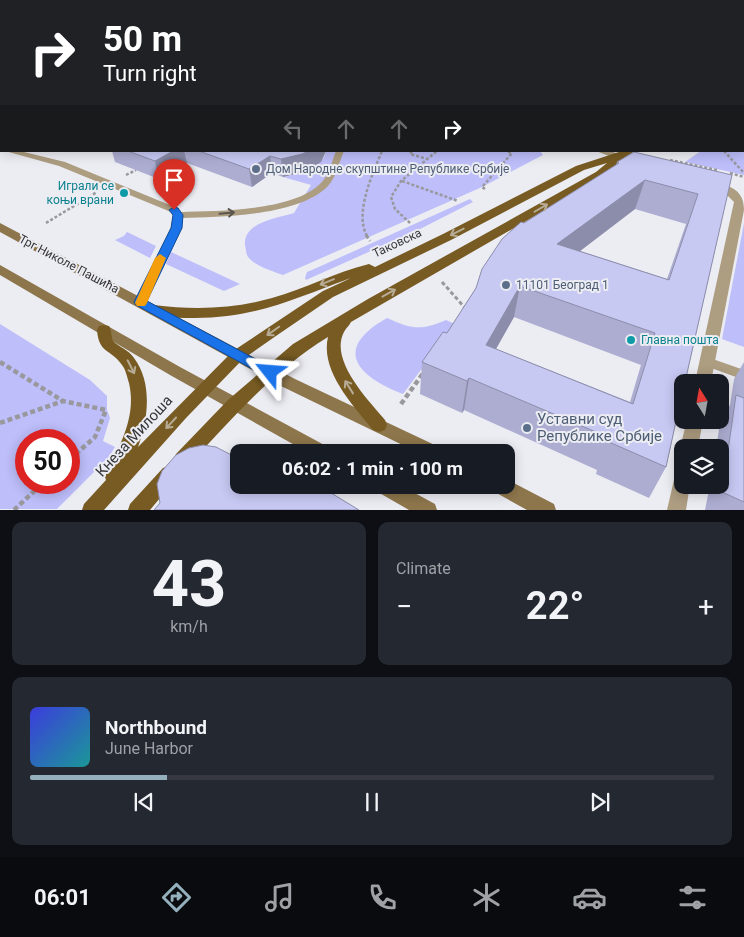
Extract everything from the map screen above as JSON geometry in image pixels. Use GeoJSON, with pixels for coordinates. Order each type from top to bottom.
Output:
{"type":"FeatureCollection","features":[{"type":"Feature","properties":{"kind":"main road","name":"Таковска"},"geometry":{"type":"LineString","coordinates":[[206,389],[238,355],[328,294],[447,237],[583,166],[625,154]]}},
{"type":"Feature","properties":{"kind":"main road"},"geometry":{"type":"LineString","coordinates":[[137,510],[234,404],[298,348],[347,317],[600,174],[625,154]]}},
{"type":"Feature","properties":{"kind":"main road","name":"Трг Николе Пашића"},"geometry":{"type":"LineString","coordinates":[[0,227],[270,372],[418,444]]}},
{"type":"Feature","properties":{"kind":"main road"},"geometry":{"type":"LineString","coordinates":[[154,310],[197,314],[234,312],[269,304],[348,274],[390,263]]}},
{"type":"Feature","properties":{"kind":"main road"},"geometry":{"type":"LineString","coordinates":[[0,269],[206,389],[307,444]]}},
{"type":"Feature","properties":{"kind":"main road"},"geometry":{"type":"LineString","coordinates":[[347,317],[336,333],[334,348],[336,359],[342,375],[352,392],[379,425]]}},
{"type":"Feature","properties":{"kind":"main road"},"geometry":{"type":"LineString","coordinates":[[96,504],[123,461],[138,418],[139,403],[138,384],[130,363],[105,342],[104,330]]}},
{"type":"Feature","properties":{"kind":"main road","name":"Кнеза Милоша"},"geometry":{"type":"LineString","coordinates":[[96,504],[180,413],[206,389]]}},
{"type":"Feature","properties":{"kind":"main road"},"geometry":{"type":"LineString","coordinates":[[515,493],[547,510]]}},
{"type":"Feature","properties":{"kind":"main road"},"geometry":{"type":"LineString","coordinates":[[399,494],[428,510]]}},
{"type":"Feature","properties":{"kind":"street"},"geometry":{"type":"LineString","coordinates":[[609,152],[625,154],[636,164]]}},
{"type":"Feature","properties":{"kind":"street"},"geometry":{"type":"LineString","coordinates":[[699,182],[729,191],[735,194],[740,202],[704,374]]}},
{"type":"Feature","properties":{"kind":"street"},"geometry":{"type":"LineString","coordinates":[[676,510],[679,494]]}},
{"type":"Feature","properties":{"kind":"lane"},"geometry":{"type":"LineString","coordinates":[[13,152],[62,164],[167,206],[178,215],[249,211],[290,203],[311,195],[325,184],[340,152]]}},
{"type":"Feature","properties":{"kind":"lane"},"geometry":{"type":"LineString","coordinates":[[45,152],[48,162]]}},
{"type":"Feature","properties":{"kind":"lane"},"geometry":{"type":"LineString","coordinates":[[140,302],[176,228],[178,215]]}},
{"type":"Feature","properties":{"kind":"lane"},"geometry":{"type":"LineString","coordinates":[[707,362],[744,375]]}},
{"type":"Feature","properties":{"kind":"lane"},"geometry":{"type":"LineString","coordinates":[[729,418],[744,424]]}},
{"type":"Feature","properties":{"kind":"path"},"geometry":{"type":"LineString","coordinates":[[370,240],[362,222],[362,215],[382,152]]}},
{"type":"Feature","properties":{"kind":"path"},"geometry":{"type":"LineString","coordinates":[[411,152],[410,154],[427,159]]}},
{"type":"Feature","properties":{"kind":"path"},"geometry":{"type":"LineString","coordinates":[[410,223],[395,209],[391,201],[393,194],[402,181],[436,152]]}},
{"type":"Feature","properties":{"kind":"path"},"geometry":{"type":"LineString","coordinates":[[485,189],[482,187],[512,153],[509,152]]}},
{"type":"Feature","properties":{"kind":"path"},"geometry":{"type":"LineString","coordinates":[[725,152],[744,175]]}},
{"type":"Feature","properties":{"kind":"path"},"geometry":{"type":"LineString","coordinates":[[670,160],[744,175]]}},
{"type":"Feature","properties":{"kind":"path"},"geometry":{"type":"LineString","coordinates":[[402,181],[458,201]]}},
{"type":"Feature","properties":{"kind":"path"},"geometry":{"type":"LineString","coordinates":[[46,223],[94,194]]}},
{"type":"Feature","properties":{"kind":"path"},"geometry":{"type":"LineString","coordinates":[[440,280],[468,311],[462,318]]}},
{"type":"Feature","properties":{"kind":"path"},"geometry":{"type":"LineString","coordinates":[[0,362],[64,401],[106,410],[95,437],[80,450]]}},
{"type":"Feature","properties":{"kind":"path"},"geometry":{"type":"LineString","coordinates":[[400,404],[429,365]]}},
{"type":"Feature","properties":{"kind":"path"},"geometry":{"type":"LineString","coordinates":[[0,423],[64,401]]}},
{"type":"Feature","properties":{"kind":"path"},"geometry":{"type":"LineString","coordinates":[[14,510],[31,494]]}},
{"type":"Feature","properties":{"kind":"shaded area"},"geometry":{"type":"Polygon","coordinates":[[[326,152],[541,152],[543,155],[482,187],[283,275],[255,263],[246,253],[246,237],[250,231],[263,222],[294,213],[311,185],[283,177],[309,170],[324,157],[326,152]]]}},
{"type":"Feature","properties":{"kind":"shaded area"},"geometry":{"type":"Polygon","coordinates":[[[700,152],[744,152],[744,175],[685,162],[700,152]]]}},
{"type":"Feature","properties":{"kind":"shaded area"},"geometry":{"type":"Polygon","coordinates":[[[470,199],[473,202],[420,229],[306,280],[305,278],[307,272],[470,199]]]}},
{"type":"Feature","properties":{"kind":"shaded area"},"geometry":{"type":"Polygon","coordinates":[[[744,223],[744,347],[722,339],[744,223]]]}},
{"type":"Feature","properties":{"kind":"shaded area"},"geometry":{"type":"Polygon","coordinates":[[[127,232],[156,246],[150,258],[115,240],[124,236],[127,232]]]}},
{"type":"Feature","properties":{"kind":"shaded area"},"geometry":{"type":"Polygon","coordinates":[[[171,252],[240,284],[224,291],[166,264],[171,252]]]}},
{"type":"Feature","properties":{"kind":"shaded area"},"geometry":{"type":"Polygon","coordinates":[[[387,318],[416,327],[430,326],[446,320],[455,324],[403,394],[373,379],[357,361],[356,351],[360,340],[370,329],[387,318]]]}},
{"type":"Feature","properties":{"kind":"shaded area"},"geometry":{"type":"Polygon","coordinates":[[[0,324],[90,380],[107,396],[107,410],[110,418],[103,441],[115,447],[108,458],[80,486],[80,429],[15,429],[15,494],[72,494],[57,509],[0,509],[0,324]]]}},
{"type":"Feature","properties":{"kind":"building"},"geometry":{"type":"Polygon","coordinates":[[[131,152],[171,152],[155,161],[131,152]]]}},
{"type":"Feature","properties":{"kind":"building"},"geometry":{"type":"Polygon","coordinates":[[[202,152],[307,152],[281,159],[270,156],[249,169],[202,152]]]}},
{"type":"Feature","properties":{"kind":"building"},"geometry":{"type":"Polygon","coordinates":[[[634,152],[732,175],[687,374],[674,374],[674,429],[666,467],[609,442],[610,438],[469,378],[467,381],[422,362],[443,332],[447,333],[476,288],[482,269],[502,239],[521,222],[524,223],[619,163],[617,162],[634,152]],[[645,180],[557,244],[669,280],[698,194],[645,180]],[[520,286],[486,345],[633,404],[655,333],[520,286]]]}},
{"type":"Feature","properties":{"kind":"building"},"geometry":{"type":"Polygon","coordinates":[[[736,395],[744,398],[744,502],[726,494],[729,494],[729,444],[736,395]]]}},
{"type":"Feature","properties":{"kind":"building"},"geometry":{"type":"Polygon","coordinates":[[[203,445],[216,447],[230,454],[230,494],[333,494],[359,510],[154,510],[160,503],[157,484],[162,471],[176,455],[189,448],[203,445]]]}},
{"type":"Feature","properties":{"kind":"slow traffic"},"geometry":{"type":"LineString","coordinates":[[141,303],[160,258]]}},
{"type":"Feature","properties":{"kind":"place","name":"Дом Народне скупштине Републике Србије"},"geometry":{"type":"Point","coordinates":[256,169]}},
{"type":"Feature","properties":{"kind":"place","name":"Играли се коњи врани"},"geometry":{"type":"Point","coordinates":[124,193]}},
{"type":"Feature","properties":{"kind":"place","name":"11101 Београд 1"},"geometry":{"type":"Point","coordinates":[506,285]}},
{"type":"Feature","properties":{"kind":"place","name":"Главна пошта"},"geometry":{"type":"Point","coordinates":[631,340]}},
{"type":"Feature","properties":{"kind":"place","name":"Уставни суд Републике Србије"},"geometry":{"type":"Point","coordinates":[527,428]}},
{"type":"Feature","properties":{"kind":"route"},"geometry":{"type":"LineString","coordinates":[[174,210],[178,215],[176,228],[140,302],[270,372]]}}]}
